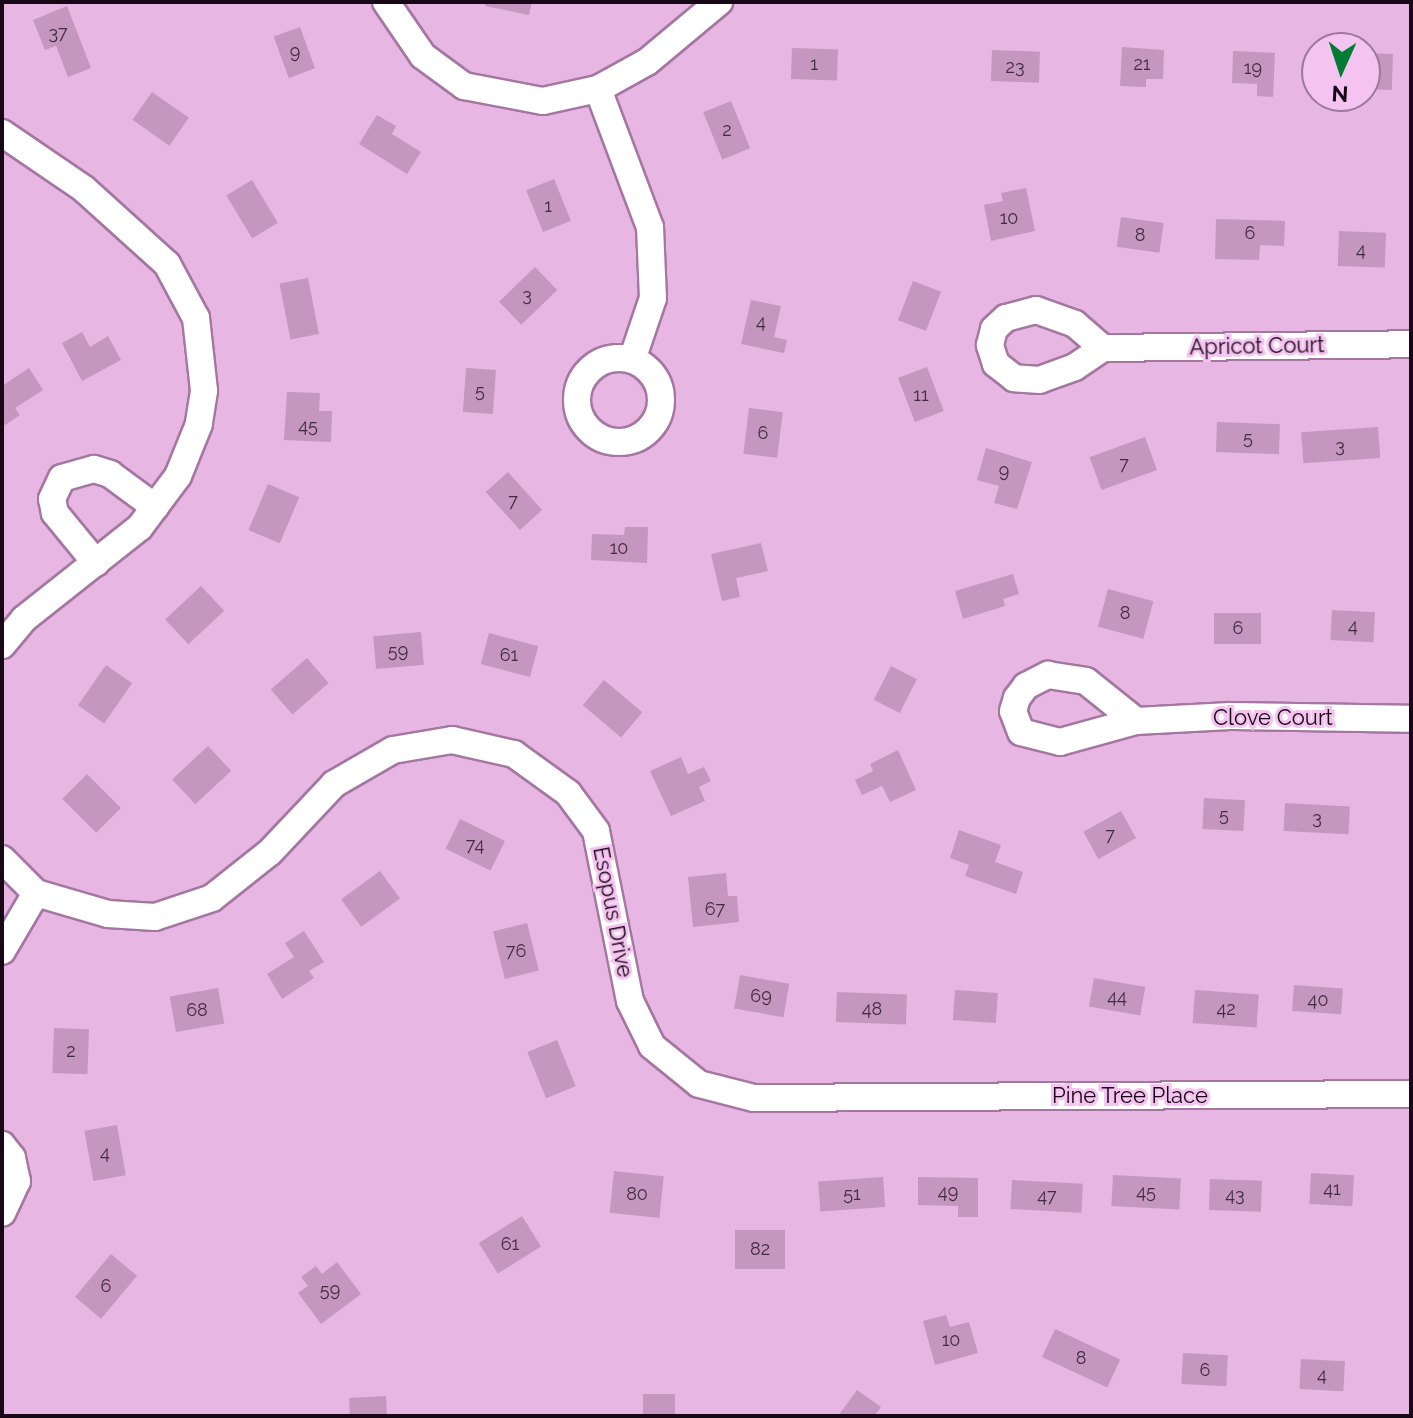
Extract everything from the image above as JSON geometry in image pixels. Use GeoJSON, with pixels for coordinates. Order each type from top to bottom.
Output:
{"type":"FeatureCollection","features":[{"type":"Feature","properties":{"kind":"street"},"geometry":{"type":"LineString","coordinates":[[386,2],[423,56],[464,86],[543,101],[598,89],[647,62],[719,2]]}},
{"type":"Feature","properties":{"kind":"street"},"geometry":{"type":"LineString","coordinates":[[598,89],[650,227],[653,298],[632,360]]}},
{"type":"Feature","properties":{"kind":"street"},"geometry":{"type":"LineString","coordinates":[[2,133],[84,189],[150,245],[185,292],[203,344],[199,424],[178,476],[140,527],[24,619],[2,645]]}},
{"type":"Feature","properties":{"kind":"street","name":"Apricot Court"},"geometry":{"type":"LineString","coordinates":[[1103,348],[1411,344]]}},
{"type":"Feature","properties":{"kind":"street"},"geometry":{"type":"LineString","coordinates":[[96,563],[55,513],[52,499],[62,478],[94,469],[110,474],[155,507]]}},
{"type":"Feature","properties":{"kind":"street","name":"Clove Court"},"geometry":{"type":"LineString","coordinates":[[1136,721],[1230,716],[1411,719]]}},
{"type":"Feature","properties":{"kind":"street","name":"Esopus Drive"},"geometry":{"type":"LineString","coordinates":[[2,859],[36,893],[108,914],[155,917],[212,898],[270,852],[334,784],[393,750],[452,740],[514,754],[568,793],[596,831],[630,1001],[652,1046],[699,1084],[754,1098],[849,1097]]}},
{"type":"Feature","properties":{"kind":"street"},"geometry":{"type":"LineString","coordinates":[[2,951],[36,893]]}},
{"type":"Feature","properties":{"kind":"street","name":"Pine Tree Place"},"geometry":{"type":"LineString","coordinates":[[849,1097],[1411,1094]]}},
{"type":"Feature","properties":{"kind":"street"},"geometry":{"type":"LineString","coordinates":[[2,1145],[12,1158],[17,1181],[2,1213]]}},
{"type":"Feature","properties":{"kind":"building"},"geometry":{"type":"Polygon","coordinates":[[[485,2],[532,2],[529,15],[485,6],[485,2]]]}},
{"type":"Feature","properties":{"kind":"building"},"geometry":{"type":"Polygon","coordinates":[[[67,6],[91,68],[68,77],[56,46],[45,50],[33,20],[67,6]]]}},
{"type":"Feature","properties":{"kind":"building"},"geometry":{"type":"Polygon","coordinates":[[[300,27],[315,68],[289,78],[274,37],[300,27]]]}},
{"type":"Feature","properties":{"kind":"building"},"geometry":{"type":"Polygon","coordinates":[[[1122,47],[1164,50],[1163,79],[1146,79],[1146,87],[1120,86],[1122,47]]]}},
{"type":"Feature","properties":{"kind":"building"},"geometry":{"type":"Polygon","coordinates":[[[792,48],[838,50],[837,81],[791,79],[792,48]]]}},
{"type":"Feature","properties":{"kind":"building"},"geometry":{"type":"Polygon","coordinates":[[[992,50],[1040,52],[1039,83],[991,81],[992,50]]]}},
{"type":"Feature","properties":{"kind":"building"},"geometry":{"type":"Polygon","coordinates":[[[1233,51],[1275,53],[1273,97],[1257,96],[1257,84],[1232,83],[1233,51]]]}},
{"type":"Feature","properties":{"kind":"building"},"geometry":{"type":"Polygon","coordinates":[[[1381,54],[1393,54],[1392,90],[1381,90],[1381,54]]]}},
{"type":"Feature","properties":{"kind":"building"},"geometry":{"type":"Polygon","coordinates":[[[152,92],[189,118],[169,146],[132,120],[152,92]]]}},
{"type":"Feature","properties":{"kind":"building"},"geometry":{"type":"Polygon","coordinates":[[[731,101],[750,148],[722,160],[703,112],[731,101]]]}},
{"type":"Feature","properties":{"kind":"building"},"geometry":{"type":"Polygon","coordinates":[[[377,115],[396,126],[392,134],[421,152],[407,174],[359,144],[377,115]]]}},
{"type":"Feature","properties":{"kind":"building"},"geometry":{"type":"Polygon","coordinates":[[[554,179],[571,221],[543,232],[526,190],[554,179]]]}},
{"type":"Feature","properties":{"kind":"building"},"geometry":{"type":"Polygon","coordinates":[[[252,180],[278,223],[252,238],[226,195],[252,180]]]}},
{"type":"Feature","properties":{"kind":"building"},"geometry":{"type":"Polygon","coordinates":[[[1026,188],[1035,231],[991,241],[984,205],[1003,201],[1001,193],[1026,188]]]}},
{"type":"Feature","properties":{"kind":"building"},"geometry":{"type":"Polygon","coordinates":[[[1121,217],[1164,223],[1159,253],[1117,247],[1121,217]]]}},
{"type":"Feature","properties":{"kind":"building"},"geometry":{"type":"Polygon","coordinates":[[[1216,219],[1285,221],[1284,246],[1260,245],[1259,260],[1215,259],[1216,219]]]}},
{"type":"Feature","properties":{"kind":"building"},"geometry":{"type":"Polygon","coordinates":[[[1339,231],[1386,233],[1385,268],[1338,266],[1339,231]]]}},
{"type":"Feature","properties":{"kind":"building"},"geometry":{"type":"Polygon","coordinates":[[[535,267],[557,290],[521,325],[499,302],[535,267]]]}},
{"type":"Feature","properties":{"kind":"building"},"geometry":{"type":"Polygon","coordinates":[[[308,278],[319,334],[290,339],[280,284],[308,278]]]}},
{"type":"Feature","properties":{"kind":"building"},"geometry":{"type":"Polygon","coordinates":[[[913,281],[941,292],[926,331],[898,320],[913,281]]]}},
{"type":"Feature","properties":{"kind":"building"},"geometry":{"type":"Polygon","coordinates":[[[751,300],[781,306],[774,337],[787,340],[784,353],[741,344],[751,300]]]}},
{"type":"Feature","properties":{"kind":"building"},"geometry":{"type":"Polygon","coordinates":[[[82,332],[90,347],[108,336],[121,360],[82,381],[62,343],[82,332]]]}},
{"type":"Feature","properties":{"kind":"building"},"geometry":{"type":"Polygon","coordinates":[[[927,367],[944,411],[915,422],[898,378],[927,367]]]}},
{"type":"Feature","properties":{"kind":"building"},"geometry":{"type":"Polygon","coordinates":[[[29,368],[43,390],[15,408],[20,415],[2,427],[2,386],[29,368]]]}},
{"type":"Feature","properties":{"kind":"building"},"geometry":{"type":"Polygon","coordinates":[[[466,368],[496,370],[493,414],[463,412],[466,368]]]}},
{"type":"Feature","properties":{"kind":"building"},"geometry":{"type":"Polygon","coordinates":[[[287,392],[320,393],[319,411],[332,411],[331,442],[284,440],[287,392]]]}},
{"type":"Feature","properties":{"kind":"building"},"geometry":{"type":"Polygon","coordinates":[[[749,408],[783,412],[777,458],[743,454],[749,408]]]}},
{"type":"Feature","properties":{"kind":"building"},"geometry":{"type":"Polygon","coordinates":[[[1217,422],[1280,424],[1279,454],[1216,452],[1217,422]]]}},
{"type":"Feature","properties":{"kind":"building"},"geometry":{"type":"Polygon","coordinates":[[[1378,427],[1380,458],[1303,463],[1301,432],[1378,427]]]}},
{"type":"Feature","properties":{"kind":"building"},"geometry":{"type":"Polygon","coordinates":[[[1145,437],[1157,470],[1102,490],[1090,457],[1145,437]]]}},
{"type":"Feature","properties":{"kind":"building"},"geometry":{"type":"Polygon","coordinates":[[[986,448],[1032,462],[1017,509],[994,503],[999,486],[977,480],[986,448]]]}},
{"type":"Feature","properties":{"kind":"building"},"geometry":{"type":"Polygon","coordinates":[[[508,472],[542,510],[520,530],[486,492],[508,472]]]}},
{"type":"Feature","properties":{"kind":"building"},"geometry":{"type":"Polygon","coordinates":[[[268,484],[299,497],[280,543],[248,530],[268,484]]]}},
{"type":"Feature","properties":{"kind":"building"},"geometry":{"type":"Polygon","coordinates":[[[625,527],[648,527],[647,563],[591,560],[592,534],[624,535],[625,527]]]}},
{"type":"Feature","properties":{"kind":"building"},"geometry":{"type":"Polygon","coordinates":[[[761,543],[768,571],[736,578],[740,597],[722,601],[711,554],[761,543]]]}},
{"type":"Feature","properties":{"kind":"building"},"geometry":{"type":"Polygon","coordinates":[[[1013,574],[1019,594],[1003,599],[1005,606],[963,619],[955,591],[1013,574]]]}},
{"type":"Feature","properties":{"kind":"building"},"geometry":{"type":"Polygon","coordinates":[[[201,586],[224,611],[188,644],[165,619],[201,586]]]}},
{"type":"Feature","properties":{"kind":"building"},"geometry":{"type":"Polygon","coordinates":[[[1108,589],[1153,601],[1143,639],[1098,627],[1108,589]]]}},
{"type":"Feature","properties":{"kind":"building"},"geometry":{"type":"Polygon","coordinates":[[[1332,610],[1375,612],[1373,642],[1330,640],[1332,610]]]}},
{"type":"Feature","properties":{"kind":"building"},"geometry":{"type":"Polygon","coordinates":[[[1214,613],[1261,613],[1261,644],[1214,644],[1214,613]]]}},
{"type":"Feature","properties":{"kind":"building"},"geometry":{"type":"Polygon","coordinates":[[[421,632],[424,665],[376,669],[373,636],[421,632]]]}},
{"type":"Feature","properties":{"kind":"building"},"geometry":{"type":"Polygon","coordinates":[[[489,633],[538,646],[530,677],[481,664],[489,633]]]}},
{"type":"Feature","properties":{"kind":"building"},"geometry":{"type":"Polygon","coordinates":[[[307,658],[329,683],[292,714],[271,689],[307,658]]]}},
{"type":"Feature","properties":{"kind":"building"},"geometry":{"type":"Polygon","coordinates":[[[106,665],[132,683],[104,723],[78,705],[106,665]]]}},
{"type":"Feature","properties":{"kind":"building"},"geometry":{"type":"Polygon","coordinates":[[[891,666],[917,679],[900,713],[874,700],[891,666]]]}},
{"type":"Feature","properties":{"kind":"building"},"geometry":{"type":"Polygon","coordinates":[[[604,680],[642,712],[621,737],[583,705],[604,680]]]}},
{"type":"Feature","properties":{"kind":"building"},"geometry":{"type":"Polygon","coordinates":[[[208,746],[231,771],[195,804],[172,779],[208,746]]]}},
{"type":"Feature","properties":{"kind":"building"},"geometry":{"type":"Polygon","coordinates":[[[898,750],[916,790],[890,802],[882,786],[862,795],[855,780],[873,771],[870,764],[898,750]]]}},
{"type":"Feature","properties":{"kind":"building"},"geometry":{"type":"Polygon","coordinates":[[[681,757],[688,774],[704,767],[711,781],[699,787],[705,801],[671,816],[650,771],[681,757]]]}},
{"type":"Feature","properties":{"kind":"building"},"geometry":{"type":"Polygon","coordinates":[[[87,774],[121,808],[96,833],[62,799],[87,774]]]}},
{"type":"Feature","properties":{"kind":"building"},"geometry":{"type":"Polygon","coordinates":[[[1204,798],[1245,800],[1243,831],[1202,829],[1204,798]]]}},
{"type":"Feature","properties":{"kind":"building"},"geometry":{"type":"Polygon","coordinates":[[[1285,803],[1350,806],[1348,834],[1284,831],[1285,803]]]}},
{"type":"Feature","properties":{"kind":"building"},"geometry":{"type":"Polygon","coordinates":[[[1121,811],[1136,838],[1098,859],[1083,832],[1121,811]]]}},
{"type":"Feature","properties":{"kind":"building"},"geometry":{"type":"Polygon","coordinates":[[[460,819],[505,841],[490,871],[446,849],[460,819]]]}},
{"type":"Feature","properties":{"kind":"building"},"geometry":{"type":"Polygon","coordinates":[[[959,830],[1001,845],[995,862],[1023,872],[1016,894],[965,876],[969,865],[950,858],[959,830]]]}},
{"type":"Feature","properties":{"kind":"building"},"geometry":{"type":"Polygon","coordinates":[[[380,871],[400,899],[361,927],[341,899],[380,871]]]}},
{"type":"Feature","properties":{"kind":"building"},"geometry":{"type":"Polygon","coordinates":[[[726,873],[728,896],[737,896],[739,922],[693,927],[688,877],[726,873]]]}},
{"type":"Feature","properties":{"kind":"building"},"geometry":{"type":"Polygon","coordinates":[[[527,923],[539,971],[505,979],[493,931],[527,923]]]}},
{"type":"Feature","properties":{"kind":"building"},"geometry":{"type":"Polygon","coordinates":[[[304,931],[324,962],[309,971],[314,978],[282,999],[267,974],[294,957],[285,943],[304,931]]]}},
{"type":"Feature","properties":{"kind":"building"},"geometry":{"type":"Polygon","coordinates":[[[740,975],[789,984],[783,1017],[734,1008],[740,975]]]}},
{"type":"Feature","properties":{"kind":"building"},"geometry":{"type":"Polygon","coordinates":[[[1094,978],[1145,987],[1140,1016],[1089,1007],[1094,978]]]}},
{"type":"Feature","properties":{"kind":"building"},"geometry":{"type":"Polygon","coordinates":[[[1294,985],[1343,988],[1341,1014],[1292,1011],[1294,985]]]}},
{"type":"Feature","properties":{"kind":"building"},"geometry":{"type":"Polygon","coordinates":[[[218,988],[224,1023],[176,1032],[170,997],[218,988]]]}},
{"type":"Feature","properties":{"kind":"building"},"geometry":{"type":"Polygon","coordinates":[[[955,990],[998,993],[996,1023],[953,1020],[955,990]]]}},
{"type":"Feature","properties":{"kind":"building"},"geometry":{"type":"Polygon","coordinates":[[[1195,990],[1259,994],[1257,1027],[1193,1023],[1195,990]]]}},
{"type":"Feature","properties":{"kind":"building"},"geometry":{"type":"Polygon","coordinates":[[[837,992],[907,994],[906,1024],[836,1022],[837,992]]]}},
{"type":"Feature","properties":{"kind":"building"},"geometry":{"type":"Polygon","coordinates":[[[54,1028],[89,1029],[87,1074],[52,1073],[54,1028]]]}},
{"type":"Feature","properties":{"kind":"building"},"geometry":{"type":"Polygon","coordinates":[[[557,1040],[576,1086],[546,1098],[527,1052],[557,1040]]]}},
{"type":"Feature","properties":{"kind":"building"},"geometry":{"type":"Polygon","coordinates":[[[117,1125],[126,1175],[93,1181],[85,1131],[117,1125]]]}},
{"type":"Feature","properties":{"kind":"building"},"geometry":{"type":"Polygon","coordinates":[[[614,1171],[664,1176],[659,1218],[610,1213],[614,1171]]]}},
{"type":"Feature","properties":{"kind":"building"},"geometry":{"type":"Polygon","coordinates":[[[1311,1173],[1354,1175],[1352,1206],[1309,1204],[1311,1173]]]}},
{"type":"Feature","properties":{"kind":"building"},"geometry":{"type":"Polygon","coordinates":[[[1113,1175],[1181,1179],[1179,1210],[1111,1206],[1113,1175]]]}},
{"type":"Feature","properties":{"kind":"building"},"geometry":{"type":"Polygon","coordinates":[[[883,1177],[885,1207],[820,1211],[818,1182],[883,1177]]]}},
{"type":"Feature","properties":{"kind":"building"},"geometry":{"type":"Polygon","coordinates":[[[918,1177],[978,1178],[978,1217],[958,1217],[958,1206],[918,1205],[918,1177]]]}},
{"type":"Feature","properties":{"kind":"building"},"geometry":{"type":"Polygon","coordinates":[[[1210,1179],[1262,1181],[1261,1212],[1209,1210],[1210,1179]]]}},
{"type":"Feature","properties":{"kind":"building"},"geometry":{"type":"Polygon","coordinates":[[[1012,1180],[1083,1184],[1081,1213],[1010,1209],[1012,1180]]]}},
{"type":"Feature","properties":{"kind":"building"},"geometry":{"type":"Polygon","coordinates":[[[522,1216],[541,1247],[498,1274],[479,1243],[522,1216]]]}},
{"type":"Feature","properties":{"kind":"building"},"geometry":{"type":"Polygon","coordinates":[[[735,1230],[785,1230],[785,1269],[735,1269],[735,1230]]]}},
{"type":"Feature","properties":{"kind":"building"},"geometry":{"type":"Polygon","coordinates":[[[111,1254],[137,1276],[101,1319],[75,1297],[111,1254]]]}},
{"type":"Feature","properties":{"kind":"building"},"geometry":{"type":"Polygon","coordinates":[[[337,1262],[361,1294],[321,1324],[298,1293],[308,1286],[301,1277],[316,1266],[322,1274],[337,1262]]]}},
{"type":"Feature","properties":{"kind":"building"},"geometry":{"type":"Polygon","coordinates":[[[946,1315],[950,1327],[969,1322],[978,1353],[935,1365],[923,1321],[946,1315]]]}},
{"type":"Feature","properties":{"kind":"building"},"geometry":{"type":"Polygon","coordinates":[[[1055,1329],[1120,1359],[1107,1388],[1042,1357],[1055,1329]]]}},
{"type":"Feature","properties":{"kind":"building"},"geometry":{"type":"Polygon","coordinates":[[[1183,1353],[1228,1355],[1226,1386],[1181,1384],[1183,1353]]]}},
{"type":"Feature","properties":{"kind":"building"},"geometry":{"type":"Polygon","coordinates":[[[1301,1359],[1345,1361],[1343,1391],[1299,1389],[1301,1359]]]}},
{"type":"Feature","properties":{"kind":"building"},"geometry":{"type":"Polygon","coordinates":[[[857,1390],[881,1407],[874,1416],[838,1416],[857,1390]]]}},
{"type":"Feature","properties":{"kind":"building"},"geometry":{"type":"Polygon","coordinates":[[[643,1394],[675,1394],[675,1416],[643,1416],[643,1394]]]}},
{"type":"Feature","properties":{"kind":"building"},"geometry":{"type":"Polygon","coordinates":[[[386,1396],[387,1416],[350,1416],[349,1398],[386,1396]]]}}]}
